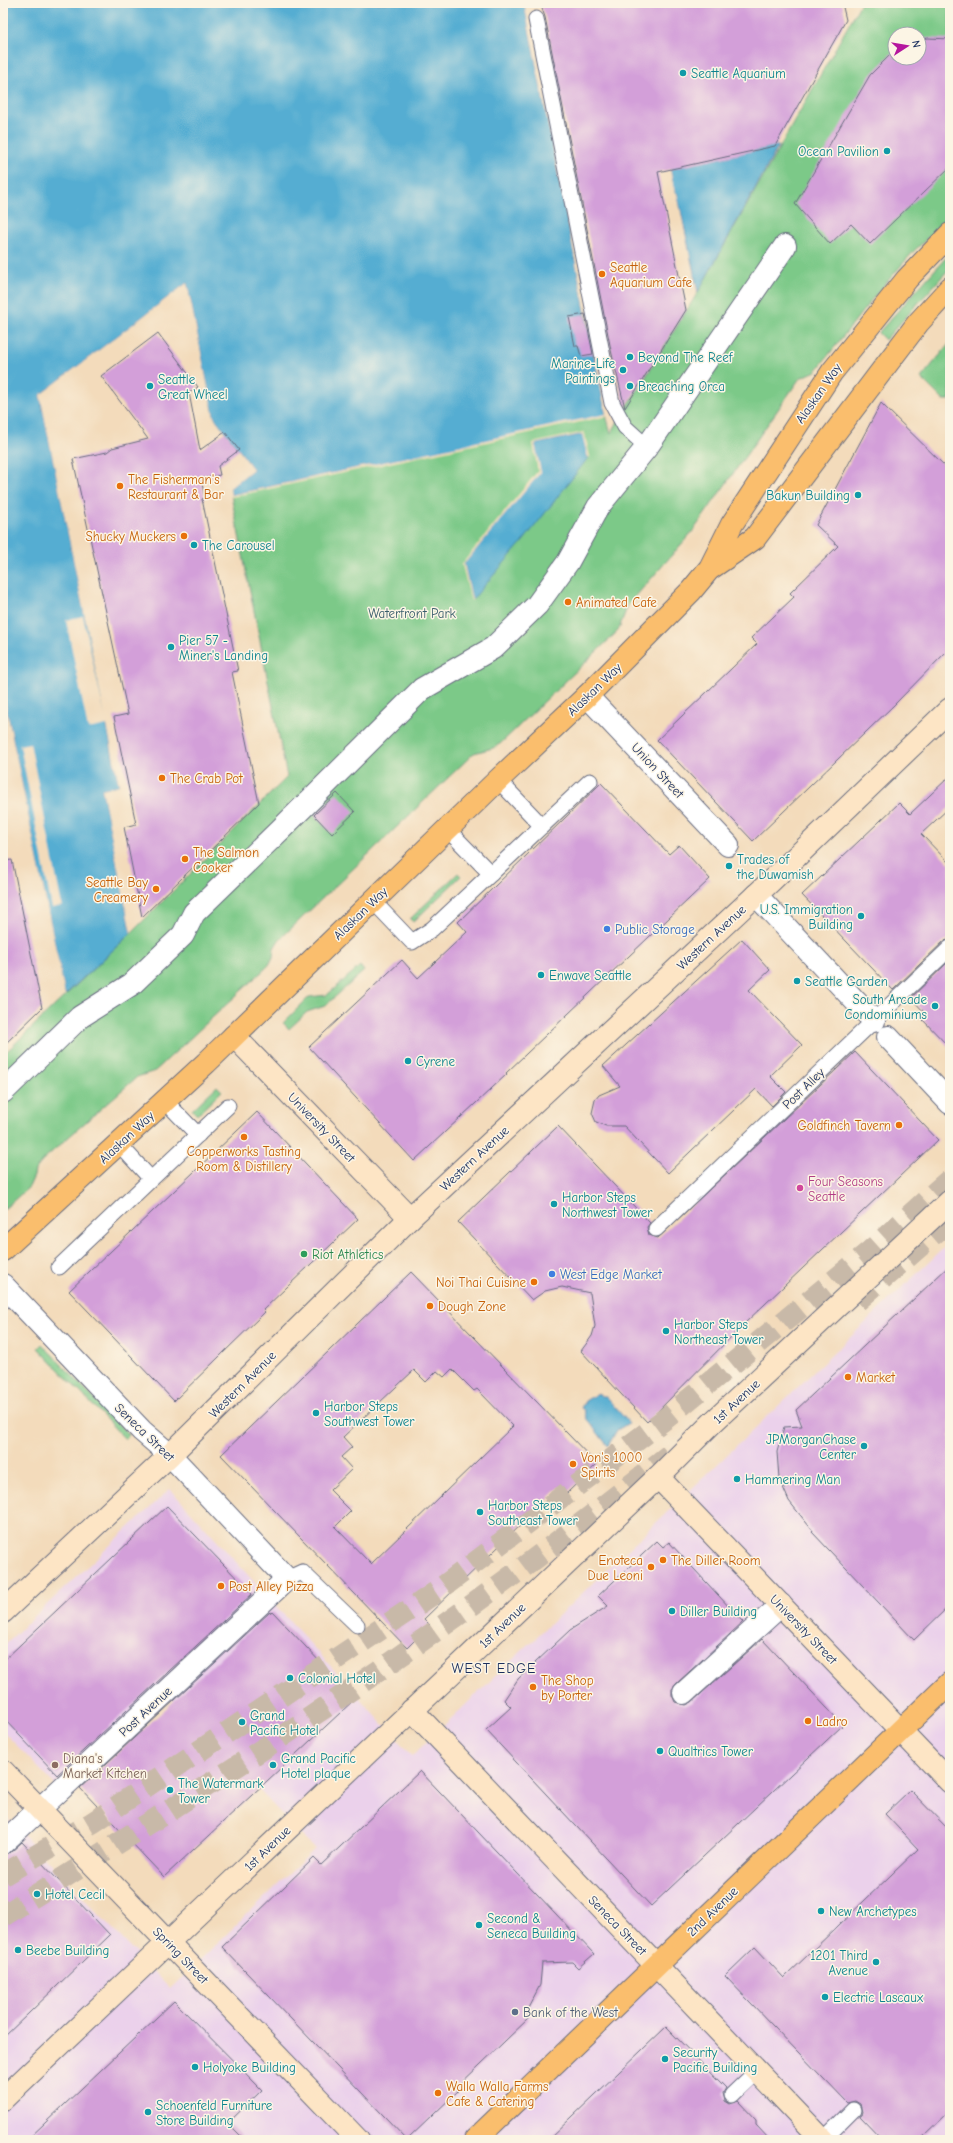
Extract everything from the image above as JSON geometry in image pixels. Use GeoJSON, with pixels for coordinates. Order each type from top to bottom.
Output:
{"type":"FeatureCollection","features":[{"type":"Feature","properties":{"kind":"main road","name":"Alaskan Way"},"geometry":{"type":"LineString","coordinates":[[710,568],[732,524],[832,372],[907,279],[950,234]]}},
{"type":"Feature","properties":{"kind":"main road","name":"Alaskan Way"},"geometry":{"type":"LineString","coordinates":[[3,1250],[234,1036],[372,900],[587,696],[662,622],[710,568],[755,538],[796,487],[918,323],[950,288]]}},
{"type":"Feature","properties":{"kind":"main road","name":"Western Avenue"},"geometry":{"type":"LineString","coordinates":[[3,1612],[170,1455],[410,1218],[756,895],[950,708]]}},
{"type":"Feature","properties":{"kind":"main road","name":"University Street"},"geometry":{"type":"LineString","coordinates":[[234,1036],[410,1218]]}},
{"type":"Feature","properties":{"kind":"main road","name":"1st Avenue"},"geometry":{"type":"LineString","coordinates":[[3,2099],[658,1477],[712,1423],[950,1201]]}},
{"type":"Feature","properties":{"kind":"main road","name":"University Street"},"geometry":{"type":"LineString","coordinates":[[658,1477],[950,1782]]}},
{"type":"Feature","properties":{"kind":"main road","name":"2nd Avenue"},"geometry":{"type":"LineString","coordinates":[[475,2140],[950,1683]]}},
{"type":"Feature","properties":{"kind":"main road","name":"Seneca Street"},"geometry":{"type":"LineString","coordinates":[[412,1710],[823,2140]]}},
{"type":"Feature","properties":{"kind":"main road","name":"Spring Street"},"geometry":{"type":"LineString","coordinates":[[3,1771],[358,2140]]}},
{"type":"Feature","properties":{"kind":"street"},"geometry":{"type":"LineString","coordinates":[[3,1092],[80,1017],[132,984],[183,935],[194,913],[422,689],[493,648],[537,605],[568,562],[598,507],[647,447],[785,246]]}},
{"type":"Feature","properties":{"kind":"street","name":"Union Street"},"geometry":{"type":"LineString","coordinates":[[587,696],[728,845]]}},
{"type":"Feature","properties":{"kind":"street"},"geometry":{"type":"LineString","coordinates":[[756,895],[874,1021]]}},
{"type":"Feature","properties":{"kind":"street"},"geometry":{"type":"LineString","coordinates":[[888,1037],[950,1103]]}},
{"type":"Feature","properties":{"kind":"street","name":"Seneca Street"},"geometry":{"type":"LineString","coordinates":[[3,1285],[142,1431],[170,1455],[287,1579]]}},
{"type":"Feature","properties":{"kind":"street","name":"Post Avenue"},"geometry":{"type":"LineString","coordinates":[[3,1843],[287,1579]]}},
{"type":"Feature","properties":{"kind":"street"},"geometry":{"type":"LineString","coordinates":[[684,1693],[781,1605]]}},
{"type":"Feature","properties":{"kind":"lane"},"geometry":{"type":"LineString","coordinates":[[536,19],[612,403],[625,426],[647,447]]}},
{"type":"Feature","properties":{"kind":"lane"},"geometry":{"type":"LineString","coordinates":[[498,780],[542,826]]}},
{"type":"Feature","properties":{"kind":"lane"},"geometry":{"type":"LineString","coordinates":[[372,900],[412,942],[432,929],[590,781]]}},
{"type":"Feature","properties":{"kind":"lane"},"geometry":{"type":"LineString","coordinates":[[447,829],[491,874]]}},
{"type":"Feature","properties":{"kind":"lane","name":"Post Alley"},"geometry":{"type":"LineString","coordinates":[[656,1229],[950,948]]}},
{"type":"Feature","properties":{"kind":"lane"},"geometry":{"type":"LineString","coordinates":[[165,1101],[198,1135]]}},
{"type":"Feature","properties":{"kind":"lane"},"geometry":{"type":"LineString","coordinates":[[59,1267],[228,1106]]}},
{"type":"Feature","properties":{"kind":"lane"},"geometry":{"type":"LineString","coordinates":[[118,1143],[151,1179]]}},
{"type":"Feature","properties":{"kind":"lane"},"geometry":{"type":"LineString","coordinates":[[287,1579],[302,1572],[357,1626]]}},
{"type":"Feature","properties":{"kind":"lane"},"geometry":{"type":"LineString","coordinates":[[732,2095],[757,2071]]}},
{"type":"Feature","properties":{"kind":"lane"},"geometry":{"type":"LineString","coordinates":[[823,2140],[853,2110]]}},
{"type":"Feature","properties":{"kind":"shaded area"},"geometry":{"type":"Polygon","coordinates":[[[950,1242],[950,2140],[3,2140],[3,1814],[170,1989],[315,1849],[160,1686],[55,1785],[3,1731],[3,1646],[170,1489],[412,1756],[950,1242]]]}},
{"type":"Feature","properties":{"kind":"green space","name":"Waterfront Park"},"geometry":{"type":"Polygon","coordinates":[[[861,3],[950,3],[950,217],[913,252],[873,298],[816,371],[800,378],[693,531],[628,605],[618,631],[500,744],[493,748],[474,753],[279,940],[274,948],[273,957],[269,965],[155,1071],[137,1077],[46,1157],[35,1170],[29,1187],[3,1210],[3,1055],[131,933],[287,777],[231,495],[606,415],[611,433],[698,292],[861,3]]]}},
{"type":"Feature","properties":{"kind":"green space"},"geometry":{"type":"Polygon","coordinates":[[[950,253],[950,268],[885,340],[878,333],[950,253]]]}},
{"type":"Feature","properties":{"kind":"green space"},"geometry":{"type":"Polygon","coordinates":[[[950,343],[950,400],[943,400],[921,378],[950,343]]]}},
{"type":"Feature","properties":{"kind":"green space"},"geometry":{"type":"Polygon","coordinates":[[[458,873],[461,876],[413,922],[410,919],[458,873]]]}},
{"type":"Feature","properties":{"kind":"green space"},"geometry":{"type":"Polygon","coordinates":[[[360,966],[364,971],[325,1006],[307,1012],[289,1029],[283,1023],[309,997],[327,995],[360,966]]]}},
{"type":"Feature","properties":{"kind":"green space"},"geometry":{"type":"Polygon","coordinates":[[[217,1086],[222,1091],[197,1115],[192,1110],[217,1086]]]}},
{"type":"Feature","properties":{"kind":"green space"},"geometry":{"type":"Polygon","coordinates":[[[42,1344],[129,1435],[125,1439],[38,1348],[42,1344]]]}},
{"type":"Feature","properties":{"kind":"water"},"geometry":{"type":"Polygon","coordinates":[[[3,3],[524,3],[606,415],[231,495],[230,488],[253,469],[214,417],[187,283],[40,395],[119,785],[102,789],[131,933],[65,995],[3,692],[3,3]]]}},
{"type":"Feature","properties":{"kind":"water"},"geometry":{"type":"Polygon","coordinates":[[[779,145],[698,292],[677,193],[675,193],[670,169],[779,145]]]}},
{"type":"Feature","properties":{"kind":"water"},"geometry":{"type":"Polygon","coordinates":[[[583,434],[588,458],[524,540],[472,600],[464,564],[540,472],[535,444],[583,434]]]}},
{"type":"Feature","properties":{"kind":"water"},"geometry":{"type":"Polygon","coordinates":[[[598,1393],[601,1397],[606,1397],[629,1423],[617,1430],[608,1446],[586,1418],[584,1410],[581,1408],[585,1401],[598,1393]]]}},
{"type":"Feature","properties":{"kind":"pier"},"geometry":{"type":"Polygon","coordinates":[[[524,3],[526,3],[608,416],[231,497],[228,487],[250,468],[213,417],[186,287],[42,396],[121,784],[119,787],[105,790],[132,931],[131,933],[102,789],[119,785],[107,725],[88,729],[66,620],[83,616],[105,717],[40,395],[187,283],[214,417],[253,469],[230,488],[231,495],[606,414],[524,3]]]}},
{"type":"Feature","properties":{"kind":"pier"},"geometry":{"type":"Polygon","coordinates":[[[780,143],[779,145],[670,169],[675,193],[677,193],[697,293],[676,195],[673,194],[668,169],[780,143]]]}},
{"type":"Feature","properties":{"kind":"pier"},"geometry":{"type":"Polygon","coordinates":[[[584,432],[590,457],[588,458],[582,434],[535,444],[541,472],[464,564],[471,601],[462,564],[538,471],[533,443],[584,432]]]}},
{"type":"Feature","properties":{"kind":"pier"},"geometry":{"type":"Polygon","coordinates":[[[3,692],[61,974],[64,996],[3,702],[3,692]]]}},
{"type":"Feature","properties":{"kind":"pier"},"geometry":{"type":"Polygon","coordinates":[[[30,743],[62,906],[52,908],[20,745],[30,743]]]}},
{"type":"Feature","properties":{"kind":"building"},"geometry":{"type":"Polygon","coordinates":[[[540,3],[842,3],[846,20],[775,146],[658,172],[686,310],[625,408],[611,350],[545,17],[540,3]]]}},
{"type":"Feature","properties":{"kind":"building","name":"Ocean Pavilion"},"geometry":{"type":"Polygon","coordinates":[[[927,38],[950,39],[950,167],[870,244],[851,224],[830,244],[795,204],[870,75],[887,58],[887,66],[927,66],[927,38]]]}},
{"type":"Feature","properties":{"kind":"building"},"geometry":{"type":"Polygon","coordinates":[[[585,314],[593,354],[581,356],[578,346],[575,346],[569,317],[585,314]]]}},
{"type":"Feature","properties":{"kind":"building","name":"Pier 57 - Miner's Landing"},"geometry":{"type":"Polygon","coordinates":[[[158,333],[198,387],[189,393],[200,450],[225,432],[239,450],[218,466],[220,475],[201,479],[205,498],[202,499],[238,671],[232,672],[259,803],[142,917],[124,827],[136,824],[114,717],[128,714],[73,459],[107,452],[112,448],[148,439],[101,376],[158,333]]]}},
{"type":"Feature","properties":{"kind":"building"},"geometry":{"type":"Polygon","coordinates":[[[881,403],[950,471],[950,648],[894,705],[753,841],[657,740],[757,644],[751,638],[794,597],[790,593],[838,546],[816,525],[881,403]]]}},
{"type":"Feature","properties":{"kind":"building"},"geometry":{"type":"Polygon","coordinates":[[[950,776],[950,807],[921,834],[950,864],[950,939],[944,941],[893,990],[802,895],[899,803],[910,814],[950,776]]]}},
{"type":"Feature","properties":{"kind":"building"},"geometry":{"type":"Polygon","coordinates":[[[601,783],[669,854],[679,845],[710,879],[414,1161],[309,1047],[402,960],[418,978],[467,932],[458,922],[601,783]]]}},
{"type":"Feature","properties":{"kind":"building"},"geometry":{"type":"Polygon","coordinates":[[[337,793],[355,812],[332,834],[314,815],[337,793]]]}},
{"type":"Feature","properties":{"kind":"building"},"geometry":{"type":"Polygon","coordinates":[[[12,860],[42,1008],[3,1046],[3,861],[12,860]]]}},
{"type":"Feature","properties":{"kind":"building"},"geometry":{"type":"Polygon","coordinates":[[[742,939],[770,970],[749,990],[802,1045],[770,1076],[786,1092],[772,1106],[756,1089],[668,1173],[624,1126],[606,1126],[596,1122],[592,1113],[595,1100],[599,1095],[620,1086],[603,1066],[742,939]]]}},
{"type":"Feature","properties":{"kind":"building","name":"South Arcade Condominiums"},"geometry":{"type":"Polygon","coordinates":[[[950,960],[950,1048],[921,1018],[926,1014],[911,998],[950,960]]]}},
{"type":"Feature","properties":{"kind":"building"},"geometry":{"type":"Polygon","coordinates":[[[855,1052],[938,1140],[745,1323],[647,1422],[581,1351],[592,1336],[595,1326],[590,1293],[562,1287],[545,1291],[532,1300],[458,1222],[558,1126],[650,1223],[647,1227],[649,1235],[658,1238],[855,1052]]]}},
{"type":"Feature","properties":{"kind":"building"},"geometry":{"type":"Polygon","coordinates":[[[257,1112],[358,1219],[263,1310],[265,1312],[174,1401],[69,1291],[257,1112]]]}},
{"type":"Feature","properties":{"kind":"building","name":"JPMorganChase Center"},"geometry":{"type":"Polygon","coordinates":[[[950,1265],[950,1605],[914,1640],[812,1532],[813,1531],[789,1501],[779,1478],[777,1452],[784,1427],[802,1426],[796,1410],[950,1265]]]}},
{"type":"Feature","properties":{"kind":"building"},"geometry":{"type":"Polygon","coordinates":[[[411,1272],[597,1464],[567,1493],[560,1487],[424,1619],[430,1625],[407,1648],[221,1455],[411,1272]],[[452,1369],[444,1377],[437,1371],[426,1382],[414,1370],[343,1437],[352,1447],[341,1457],[352,1469],[330,1490],[351,1511],[335,1527],[371,1564],[513,1426],[477,1389],[474,1391],[452,1369]]]}},
{"type":"Feature","properties":{"kind":"building"},"geometry":{"type":"Polygon","coordinates":[[[167,1506],[252,1594],[57,1775],[3,1718],[3,1661],[167,1506]]]}},
{"type":"Feature","properties":{"kind":"building","name":"Qualtrics Tower"},"geometry":{"type":"Polygon","coordinates":[[[657,1541],[663,1547],[669,1542],[743,1622],[676,1684],[672,1689],[672,1695],[675,1702],[686,1705],[692,1702],[762,1639],[843,1725],[651,1906],[486,1730],[511,1707],[504,1700],[518,1679],[570,1630],[608,1606],[598,1596],[657,1541]]]}},
{"type":"Feature","properties":{"kind":"building"},"geometry":{"type":"Polygon","coordinates":[[[270,1612],[271,1614],[273,1612],[355,1699],[164,1877],[80,1788],[270,1612]]]}},
{"type":"Feature","properties":{"kind":"building"},"geometry":{"type":"Polygon","coordinates":[[[420,1771],[594,1954],[578,1968],[572,1962],[542,1963],[540,1985],[525,2014],[529,2018],[456,2088],[458,2091],[407,2140],[222,1947],[314,1858],[321,1865],[420,1771]]]}},
{"type":"Feature","properties":{"kind":"building","name":"1201 Third Avenue"},"geometry":{"type":"Polygon","coordinates":[[[910,1790],[950,1831],[950,2111],[920,2140],[883,2140],[860,2116],[862,2112],[860,2104],[855,2101],[847,2103],[725,1976],[755,1947],[784,1978],[918,1849],[885,1814],[910,1790]]]}},
{"type":"Feature","properties":{"kind":"building","name":"Hotel Cecil"},"geometry":{"type":"Polygon","coordinates":[[[22,1842],[110,1935],[3,2038],[3,1855],[11,1852],[22,1842]]]}},
{"type":"Feature","properties":{"kind":"building"},"geometry":{"type":"Polygon","coordinates":[[[174,2001],[262,2090],[228,2123],[245,2140],[27,2140],[174,2001]]]}},
{"type":"Feature","properties":{"kind":"building","name":"Security Pacific Building"},"geometry":{"type":"Polygon","coordinates":[[[666,2027],[726,2088],[723,2093],[725,2101],[730,2104],[738,2101],[756,2120],[756,2125],[770,2140],[548,2140],[666,2027]]]}},
{"type":"Feature","properties":{"kind":"tunnel"},"geometry":{"type":"LineString","coordinates":[[3,1875],[92,1823],[436,1592],[665,1419],[870,1251],[950,1179]]}},
{"type":"Feature","properties":{"kind":"tunnel"},"geometry":{"type":"LineString","coordinates":[[857,1301],[950,1220]]}},
{"type":"Feature","properties":{"kind":"tunnel"},"geometry":{"type":"LineString","coordinates":[[3,1916],[233,1769],[346,1693],[512,1576],[669,1455]]}},
{"type":"Feature","properties":{"kind":"place","name":"Seattle Aquarium"},"geometry":{"type":"Point","coordinates":[683,73]}},
{"type":"Feature","properties":{"kind":"place","name":"Ocean Pavilion"},"geometry":{"type":"Point","coordinates":[887,151]}},
{"type":"Feature","properties":{"kind":"place","name":"Seattle Aquarium Cafe"},"geometry":{"type":"Point","coordinates":[602,274]}},
{"type":"Feature","properties":{"kind":"place","name":"Beyond The Reef"},"geometry":{"type":"Point","coordinates":[630,357]}},
{"type":"Feature","properties":{"kind":"place","name":"Marine-Life Paintings"},"geometry":{"type":"Point","coordinates":[623,370]}},
{"type":"Feature","properties":{"kind":"place","name":"Seattle Great Wheel"},"geometry":{"type":"Point","coordinates":[150,386]}},
{"type":"Feature","properties":{"kind":"place","name":"Breaching Orca"},"geometry":{"type":"Point","coordinates":[630,386]}},
{"type":"Feature","properties":{"kind":"place","name":"The Fisherman's Restaurant & Bar"},"geometry":{"type":"Point","coordinates":[120,486]}},
{"type":"Feature","properties":{"kind":"place","name":"Bakun Building"},"geometry":{"type":"Point","coordinates":[858,495]}},
{"type":"Feature","properties":{"kind":"place","name":"Shucky Muckers"},"geometry":{"type":"Point","coordinates":[184,536]}},
{"type":"Feature","properties":{"kind":"place","name":"The Carousel"},"geometry":{"type":"Point","coordinates":[194,545]}},
{"type":"Feature","properties":{"kind":"place","name":"Animated Cafe"},"geometry":{"type":"Point","coordinates":[568,602]}},
{"type":"Feature","properties":{"kind":"place","name":"Pier 57 - Miner's Landing"},"geometry":{"type":"Point","coordinates":[171,647]}},
{"type":"Feature","properties":{"kind":"place","name":"The Crab Pot"},"geometry":{"type":"Point","coordinates":[162,778]}},
{"type":"Feature","properties":{"kind":"place","name":"The Salmon Cooker"},"geometry":{"type":"Point","coordinates":[185,859]}},
{"type":"Feature","properties":{"kind":"place","name":"Trades of the Duwamish"},"geometry":{"type":"Point","coordinates":[729,866]}},
{"type":"Feature","properties":{"kind":"place","name":"Seattle Bay Creamery"},"geometry":{"type":"Point","coordinates":[156,889]}},
{"type":"Feature","properties":{"kind":"place","name":"U.S. Immigration Building"},"geometry":{"type":"Point","coordinates":[861,916]}},
{"type":"Feature","properties":{"kind":"place","name":"Public Storage"},"geometry":{"type":"Point","coordinates":[607,929]}},
{"type":"Feature","properties":{"kind":"place","name":"Enwave Seattle"},"geometry":{"type":"Point","coordinates":[541,975]}},
{"type":"Feature","properties":{"kind":"place","name":"Seattle Garden"},"geometry":{"type":"Point","coordinates":[797,981]}},
{"type":"Feature","properties":{"kind":"place","name":"South Arcade Condominiums"},"geometry":{"type":"Point","coordinates":[935,1006]}},
{"type":"Feature","properties":{"kind":"place","name":"Cyrene"},"geometry":{"type":"Point","coordinates":[408,1061]}},
{"type":"Feature","properties":{"kind":"place","name":"Goldfinch Tavern"},"geometry":{"type":"Point","coordinates":[899,1125]}},
{"type":"Feature","properties":{"kind":"place","name":"Copperworks Tasting Room & Distillery"},"geometry":{"type":"Point","coordinates":[244,1137]}},
{"type":"Feature","properties":{"kind":"place","name":"Four Seasons Seattle"},"geometry":{"type":"Point","coordinates":[800,1188]}},
{"type":"Feature","properties":{"kind":"place","name":"Harbor Steps Northwest Tower"},"geometry":{"type":"Point","coordinates":[554,1204]}},
{"type":"Feature","properties":{"kind":"place","name":"Riot Athletics"},"geometry":{"type":"Point","coordinates":[304,1254]}},
{"type":"Feature","properties":{"kind":"place","name":"West Edge Market"},"geometry":{"type":"Point","coordinates":[552,1274]}},
{"type":"Feature","properties":{"kind":"place","name":"Noi Thai Cuisine"},"geometry":{"type":"Point","coordinates":[534,1282]}},
{"type":"Feature","properties":{"kind":"place","name":"Dough Zone"},"geometry":{"type":"Point","coordinates":[430,1306]}},
{"type":"Feature","properties":{"kind":"place","name":"Harbor Steps Northeast Tower"},"geometry":{"type":"Point","coordinates":[666,1331]}},
{"type":"Feature","properties":{"kind":"place","name":"Market"},"geometry":{"type":"Point","coordinates":[848,1377]}},
{"type":"Feature","properties":{"kind":"place","name":"Harbor Steps Southwest Tower"},"geometry":{"type":"Point","coordinates":[316,1413]}},
{"type":"Feature","properties":{"kind":"place","name":"JPMorganChase Center"},"geometry":{"type":"Point","coordinates":[864,1446]}},
{"type":"Feature","properties":{"kind":"place","name":"Von's 1000 Spirits"},"geometry":{"type":"Point","coordinates":[573,1464]}},
{"type":"Feature","properties":{"kind":"place","name":"Hammering Man"},"geometry":{"type":"Point","coordinates":[737,1479]}},
{"type":"Feature","properties":{"kind":"place","name":"Harbor Steps Southeast Tower"},"geometry":{"type":"Point","coordinates":[480,1512]}},
{"type":"Feature","properties":{"kind":"place","name":"The Diller Room"},"geometry":{"type":"Point","coordinates":[663,1560]}},
{"type":"Feature","properties":{"kind":"place","name":"Enoteca Due Leoni"},"geometry":{"type":"Point","coordinates":[651,1567]}},
{"type":"Feature","properties":{"kind":"place","name":"Post Alley Pizza"},"geometry":{"type":"Point","coordinates":[221,1586]}},
{"type":"Feature","properties":{"kind":"place","name":"Diller Building"},"geometry":{"type":"Point","coordinates":[672,1611]}},
{"type":"Feature","properties":{"kind":"place","name":"Colonial Hotel"},"geometry":{"type":"Point","coordinates":[290,1678]}},
{"type":"Feature","properties":{"kind":"place","name":"The Shop by Porter"},"geometry":{"type":"Point","coordinates":[533,1687]}},
{"type":"Feature","properties":{"kind":"place","name":"Ladro"},"geometry":{"type":"Point","coordinates":[808,1721]}},
{"type":"Feature","properties":{"kind":"place","name":"Grand Pacific Hotel"},"geometry":{"type":"Point","coordinates":[242,1722]}},
{"type":"Feature","properties":{"kind":"place","name":"Qualtrics Tower"},"geometry":{"type":"Point","coordinates":[660,1751]}},
{"type":"Feature","properties":{"kind":"place","name":"Diana's Market Kitchen"},"geometry":{"type":"Point","coordinates":[55,1765]}},
{"type":"Feature","properties":{"kind":"place","name":"Grand Pacific Hotel plaque"},"geometry":{"type":"Point","coordinates":[273,1765]}},
{"type":"Feature","properties":{"kind":"place","name":"The Watermark Tower"},"geometry":{"type":"Point","coordinates":[170,1790]}},
{"type":"Feature","properties":{"kind":"place","name":"Hotel Cecil"},"geometry":{"type":"Point","coordinates":[37,1894]}},
{"type":"Feature","properties":{"kind":"place","name":"New Archetypes"},"geometry":{"type":"Point","coordinates":[821,1911]}},
{"type":"Feature","properties":{"kind":"place","name":"Second & Seneca Building"},"geometry":{"type":"Point","coordinates":[479,1925]}},
{"type":"Feature","properties":{"kind":"place","name":"Beebe Building"},"geometry":{"type":"Point","coordinates":[18,1950]}},
{"type":"Feature","properties":{"kind":"place","name":"1201 Third Avenue"},"geometry":{"type":"Point","coordinates":[876,1962]}},
{"type":"Feature","properties":{"kind":"place","name":"Electric Lascaux"},"geometry":{"type":"Point","coordinates":[825,1997]}},
{"type":"Feature","properties":{"kind":"place","name":"Bank of the West"},"geometry":{"type":"Point","coordinates":[515,2012]}},
{"type":"Feature","properties":{"kind":"place","name":"Security Pacific Building"},"geometry":{"type":"Point","coordinates":[665,2059]}},
{"type":"Feature","properties":{"kind":"place","name":"Holyoke Building"},"geometry":{"type":"Point","coordinates":[195,2067]}},
{"type":"Feature","properties":{"kind":"place","name":"Walla Walla Farms Cafe & Catering"},"geometry":{"type":"Point","coordinates":[438,2093]}},
{"type":"Feature","properties":{"kind":"place","name":"Schoenfeld Furniture Store Building"},"geometry":{"type":"Point","coordinates":[148,2112]}},
{"type":"Feature","properties":{"kind":"district","name":"WEST EDGE"},"geometry":{"type":"Point","coordinates":[494,1668]}}]}
